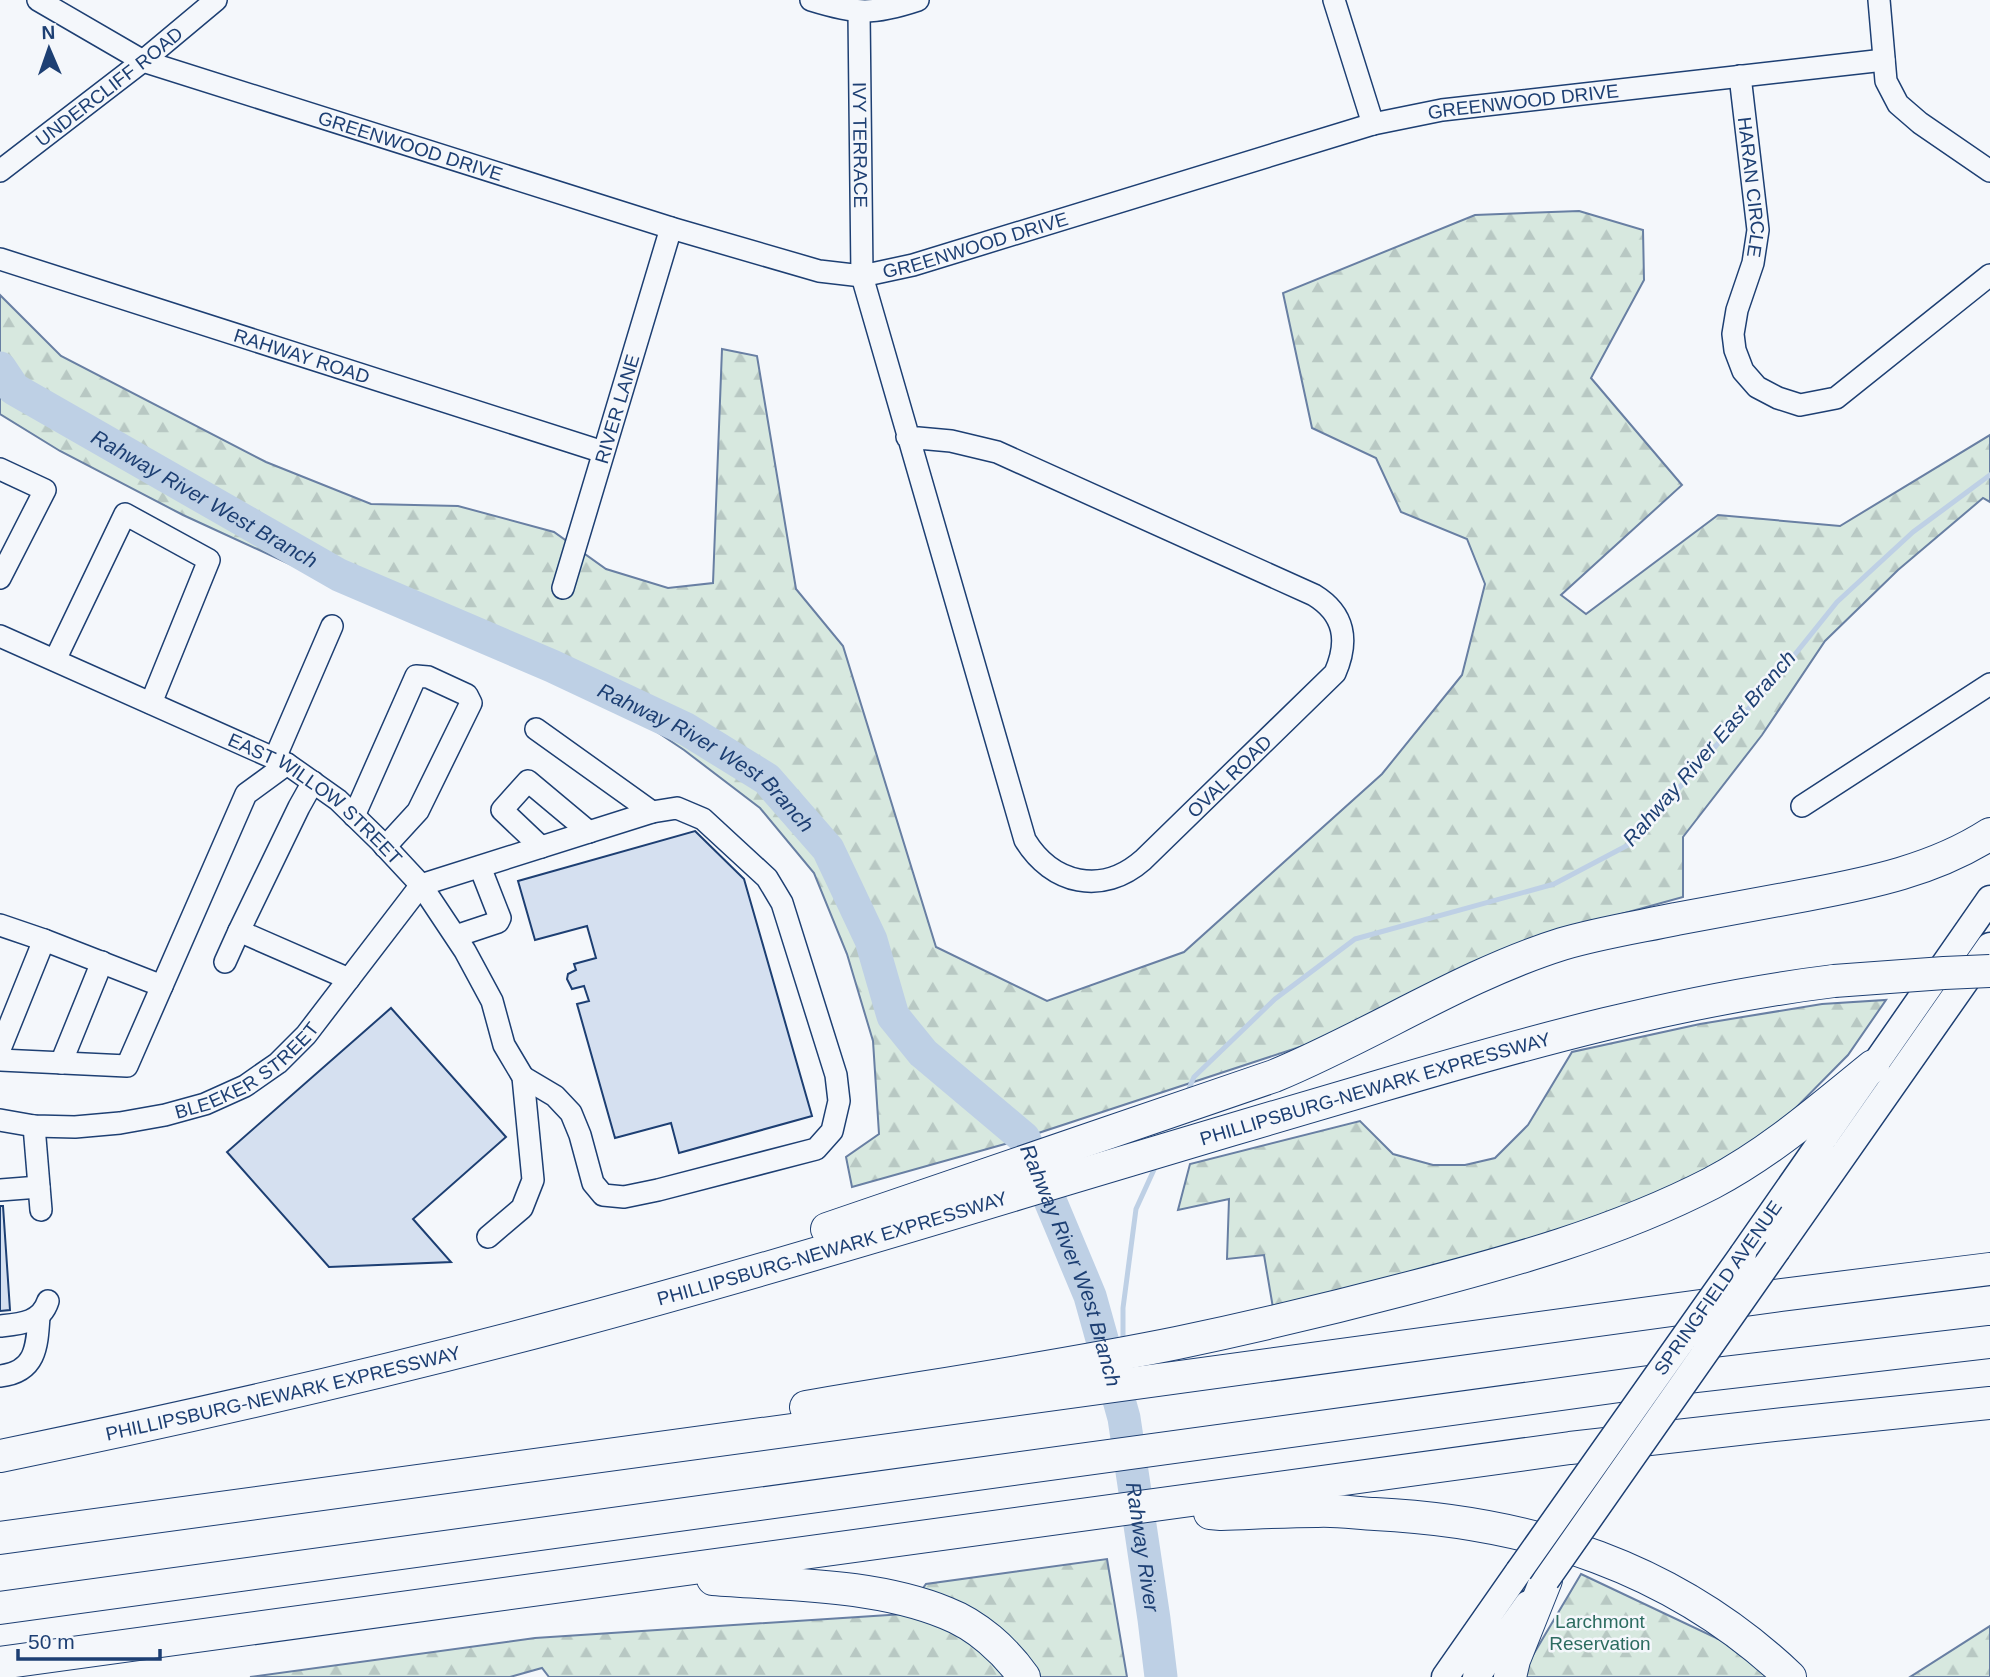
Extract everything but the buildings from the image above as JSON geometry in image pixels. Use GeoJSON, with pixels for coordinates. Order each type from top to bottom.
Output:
{"type":"FeatureCollection","features":[{"type":"Feature","properties":{"kind":"highway"},"geometry":{"type":"LineString","coordinates":[[1021,1178],[1305,1063],[1494,970],[1561,945],[1626,929],[1881,880],[1934,862],[1990,834]]}},
{"type":"Feature","properties":{"kind":"highway","name":"PHILLIPSBURG-NEWARK EXPRESSWAY"},"geometry":{"type":"LineString","coordinates":[[0,1455],[301,1390],[565,1324],[632,1306],[825,1229],[1021,1178],[1198,1140],[1441,1068],[1599,1026],[1739,995],[1835,981],[1990,971]]}},
{"type":"Feature","properties":{"kind":"highway"},"geometry":{"type":"LineString","coordinates":[[1081,1376],[1176,1343],[1450,1277],[1560,1245],[1624,1222],[1691,1193],[1761,1154],[1795,1130],[1873,1066]]}},
{"type":"Feature","properties":{"kind":"highway"},"geometry":{"type":"LineString","coordinates":[[0,1538],[544,1464],[713,1423],[1081,1376],[1185,1376],[1990,1269]]}},
{"type":"Feature","properties":{"kind":"highway"},"geometry":{"type":"LineString","coordinates":[[0,1608],[1650,1382],[1990,1342]]}},
{"type":"Feature","properties":{"kind":"highway"},"geometry":{"type":"LineString","coordinates":[[0,1663],[1151,1504],[1199,1505],[1570,1448],[1990,1403]]}},
{"type":"Feature","properties":{"kind":"highway"},"geometry":{"type":"LineString","coordinates":[[1199,1505],[1221,1514],[1319,1511],[1415,1516],[1496,1527],[1540,1538],[1622,1567],[1687,1599],[1746,1638],[1790,1677]]}},
{"type":"Feature","properties":{"kind":"highway"},"geometry":{"type":"LineString","coordinates":[[653,1574],[860,1591],[916,1603],[947,1613],[968,1624],[996,1645],[1024,1677]]}},
{"type":"Feature","properties":{"kind":"highway"},"geometry":{"type":"LineString","coordinates":[[1510,1677],[1532,1576]]}},
{"type":"Feature","properties":{"kind":"main road","name":"SPRINGFIELD AVENUE"},"geometry":{"type":"LineString","coordinates":[[1476,1677],[1532,1576],[1742,1254],[1990,899]]}},
{"type":"Feature","properties":{"kind":"main road","name":"SPRINGFIELD AVENUE"},"geometry":{"type":"LineString","coordinates":[[1445,1677],[1532,1576],[1777,1250],[1990,946]]}},
{"type":"Feature","properties":{"kind":"street","name":"GREENWOOD DRIVE"},"geometry":{"type":"LineString","coordinates":[[38,0],[143,61],[671,228],[819,271],[862,276],[913,265],[1373,124],[1442,110],[1884,61]]}},
{"type":"Feature","properties":{"kind":"street","name":"UNDERCLIFF ROAD"},"geometry":{"type":"LineString","coordinates":[[0,171],[143,61],[216,0]]}},
{"type":"Feature","properties":{"kind":"street"},"geometry":{"type":"LineString","coordinates":[[811,0],[859,12],[888,10],[918,0]]}},
{"type":"Feature","properties":{"kind":"street"},"geometry":{"type":"LineString","coordinates":[[1334,0],[1373,124]]}},
{"type":"Feature","properties":{"kind":"street"},"geometry":{"type":"LineString","coordinates":[[1879,0],[1886,81],[1898,104],[1920,123],[1990,171]]}},
{"type":"Feature","properties":{"kind":"street","name":"IVY TERRACE"},"geometry":{"type":"LineString","coordinates":[[859,12],[862,276]]}},
{"type":"Feature","properties":{"kind":"street","name":"HARAN CIRCLE"},"geometry":{"type":"LineString","coordinates":[[1740,76],[1758,230],[1753,263],[1737,310],[1733,334],[1735,350],[1743,370],[1757,387],[1800,405],[1836,398],[1990,275]]}},
{"type":"Feature","properties":{"kind":"street","name":"RIVER LANE"},"geometry":{"type":"LineString","coordinates":[[563,588],[671,228]]}},
{"type":"Feature","properties":{"kind":"street","name":"RAHWAY ROAD"},"geometry":{"type":"LineString","coordinates":[[0,260],[603,452]]}},
{"type":"Feature","properties":{"kind":"street","name":"OVAL ROAD"},"geometry":{"type":"LineString","coordinates":[[862,276],[907,437],[1025,839],[1043,864],[1070,878],[1085,881],[1108,880],[1135,867],[1335,673],[1342,657],[1344,641],[1340,624],[1332,610],[1314,595],[997,452],[951,441],[907,437]]}},
{"type":"Feature","properties":{"kind":"street"},"geometry":{"type":"LineString","coordinates":[[0,469],[45,490],[0,578]]}},
{"type":"Feature","properties":{"kind":"street"},"geometry":{"type":"LineString","coordinates":[[55,660],[125,514],[209,560],[151,703]]}},
{"type":"Feature","properties":{"kind":"street"},"geometry":{"type":"LineString","coordinates":[[0,1060],[127,1066],[246,794],[281,761],[332,626]]}},
{"type":"Feature","properties":{"kind":"street","name":"EAST WILLOW STREET"},"geometry":{"type":"LineString","coordinates":[[0,636],[281,761],[338,800],[421,886],[456,936],[492,1001],[505,1045],[523,1077]]}},
{"type":"Feature","properties":{"kind":"street"},"geometry":{"type":"LineString","coordinates":[[354,816],[416,676],[428,677],[467,695],[471,703],[418,811],[385,846]]}},
{"type":"Feature","properties":{"kind":"street"},"geometry":{"type":"LineString","coordinates":[[1802,806],[1990,684]]}},
{"type":"Feature","properties":{"kind":"street"},"geometry":{"type":"LineString","coordinates":[[536,729],[652,812]]}},
{"type":"Feature","properties":{"kind":"street"},"geometry":{"type":"LineString","coordinates":[[541,847],[502,810],[527,781],[589,832]]}},
{"type":"Feature","properties":{"kind":"street"},"geometry":{"type":"LineString","coordinates":[[225,962],[313,782]]}},
{"type":"Feature","properties":{"kind":"street"},"geometry":{"type":"LineString","coordinates":[[421,886],[652,812],[677,808],[703,819],[767,878],[782,903],[836,1075],[839,1101],[832,1131],[816,1149],[624,1197],[603,1195],[593,1183],[571,1113],[555,1096],[523,1077]]}},
{"type":"Feature","properties":{"kind":"street"},"geometry":{"type":"LineString","coordinates":[[456,936],[498,922],[500,918],[480,867]]}},
{"type":"Feature","properties":{"kind":"street","name":"BLEEKER STREET"},"geometry":{"type":"LineString","coordinates":[[0,1120],[34,1126],[75,1127],[120,1123],[205,1104],[245,1086],[278,1063],[306,1035],[421,886]]}},
{"type":"Feature","properties":{"kind":"street"},"geometry":{"type":"LineString","coordinates":[[0,925],[162,986]]}},
{"type":"Feature","properties":{"kind":"street"},"geometry":{"type":"LineString","coordinates":[[239,931],[349,979]]}},
{"type":"Feature","properties":{"kind":"street"},"geometry":{"type":"LineString","coordinates":[[0,1049],[44,940]]}},
{"type":"Feature","properties":{"kind":"street"},"geometry":{"type":"LineString","coordinates":[[61,1063],[102,962]]}},
{"type":"Feature","properties":{"kind":"street"},"geometry":{"type":"LineString","coordinates":[[488,1237],[522,1208],[533,1180],[523,1077]]}},
{"type":"Feature","properties":{"kind":"street"},"geometry":{"type":"LineString","coordinates":[[34,1126],[41,1210]]}},
{"type":"Feature","properties":{"kind":"street"},"geometry":{"type":"LineString","coordinates":[[0,1190],[39,1187]]}},
{"type":"Feature","properties":{"kind":"street"},"geometry":{"type":"LineString","coordinates":[[0,1326],[23,1324],[43,1309],[36,1349],[31,1359],[16,1374],[0,1376]]}},
{"type":"Feature","properties":{"kind":"green space"},"geometry":{"type":"Polygon","coordinates":[[[1579,211],[1643,230],[1644,280],[1591,378],[1682,485],[1561,595],[1586,614],[1718,515],[1840,526],[1990,435],[1990,502],[1983,498],[1898,570],[1825,641],[1762,735],[1683,837],[1683,897],[1596,921],[1324,1039],[1005,1144],[852,1187],[846,1157],[879,1134],[873,1041],[847,954],[814,873],[760,808],[684,750],[606,698],[307,572],[183,515],[60,451],[0,414],[0,295],[61,356],[266,462],[371,504],[458,506],[554,532],[606,569],[668,588],[713,583],[722,349],[757,356],[796,589],[843,646],[936,947],[1047,1001],[1184,952],[1382,774],[1462,675],[1485,584],[1467,539],[1401,512],[1376,458],[1312,428],[1283,293],[1475,215],[1579,211]]]}},
{"type":"Feature","properties":{"kind":"green space"},"geometry":{"type":"Polygon","coordinates":[[[1886,1000],[1848,1055],[1766,1138],[1652,1198],[1533,1240],[1273,1308],[1264,1255],[1227,1259],[1229,1199],[1178,1210],[1190,1164],[1360,1121],[1393,1154],[1433,1165],[1465,1165],[1495,1158],[1528,1125],[1572,1052],[1700,1024],[1822,1004],[1886,1000]]]}},
{"type":"Feature","properties":{"kind":"green space"},"geometry":{"type":"Polygon","coordinates":[[[1107,1559],[1127,1677],[549,1677],[542,1668],[510,1677],[250,1677],[535,1638],[904,1614],[926,1584],[1107,1559]]]}},
{"type":"Feature","properties":{"kind":"green space","name":"Larchmont Reservation"},"geometry":{"type":"Polygon","coordinates":[[[1581,1574],[1799,1677],[1520,1677],[1581,1574]]]}},
{"type":"Feature","properties":{"kind":"green space"},"geometry":{"type":"Polygon","coordinates":[[[1990,1626],[1990,1677],[1910,1677],[1990,1626]]]}},
{"type":"Feature","properties":{"kind":"waterway","name":"Rahway River West Branch"},"geometry":{"type":"LineString","coordinates":[[0,368],[14,389],[339,575],[552,666],[686,729],[767,779],[828,849],[871,940],[893,1016],[923,1053],[1024,1138],[1090,1296],[1124,1418],[1161,1677]]}},
{"type":"Feature","properties":{"kind":"waterway","name":"Rahway River East Branch"},"geometry":{"type":"LineString","coordinates":[[1187,1093],[1194,1077],[1275,999],[1355,939],[1554,884],[1630,844],[1784,668],[1837,602],[1913,532],[1990,475]]}},
{"type":"Feature","properties":{"kind":"waterway","name":"Rahway River East Branch"},"geometry":{"type":"LineString","coordinates":[[1123,1344],[1123,1308],[1136,1209],[1157,1163]]}},
{"type":"Feature","properties":{"kind":"waterway","name":"Rahway River East Branch"},"geometry":{"type":"LineString","coordinates":[[1124,1396],[1124,1418]]}},
{"type":"Feature","properties":{"kind":"water label","name":"Rahway River"},"geometry":{"type":"Point","coordinates":[1143,1547]}}]}
